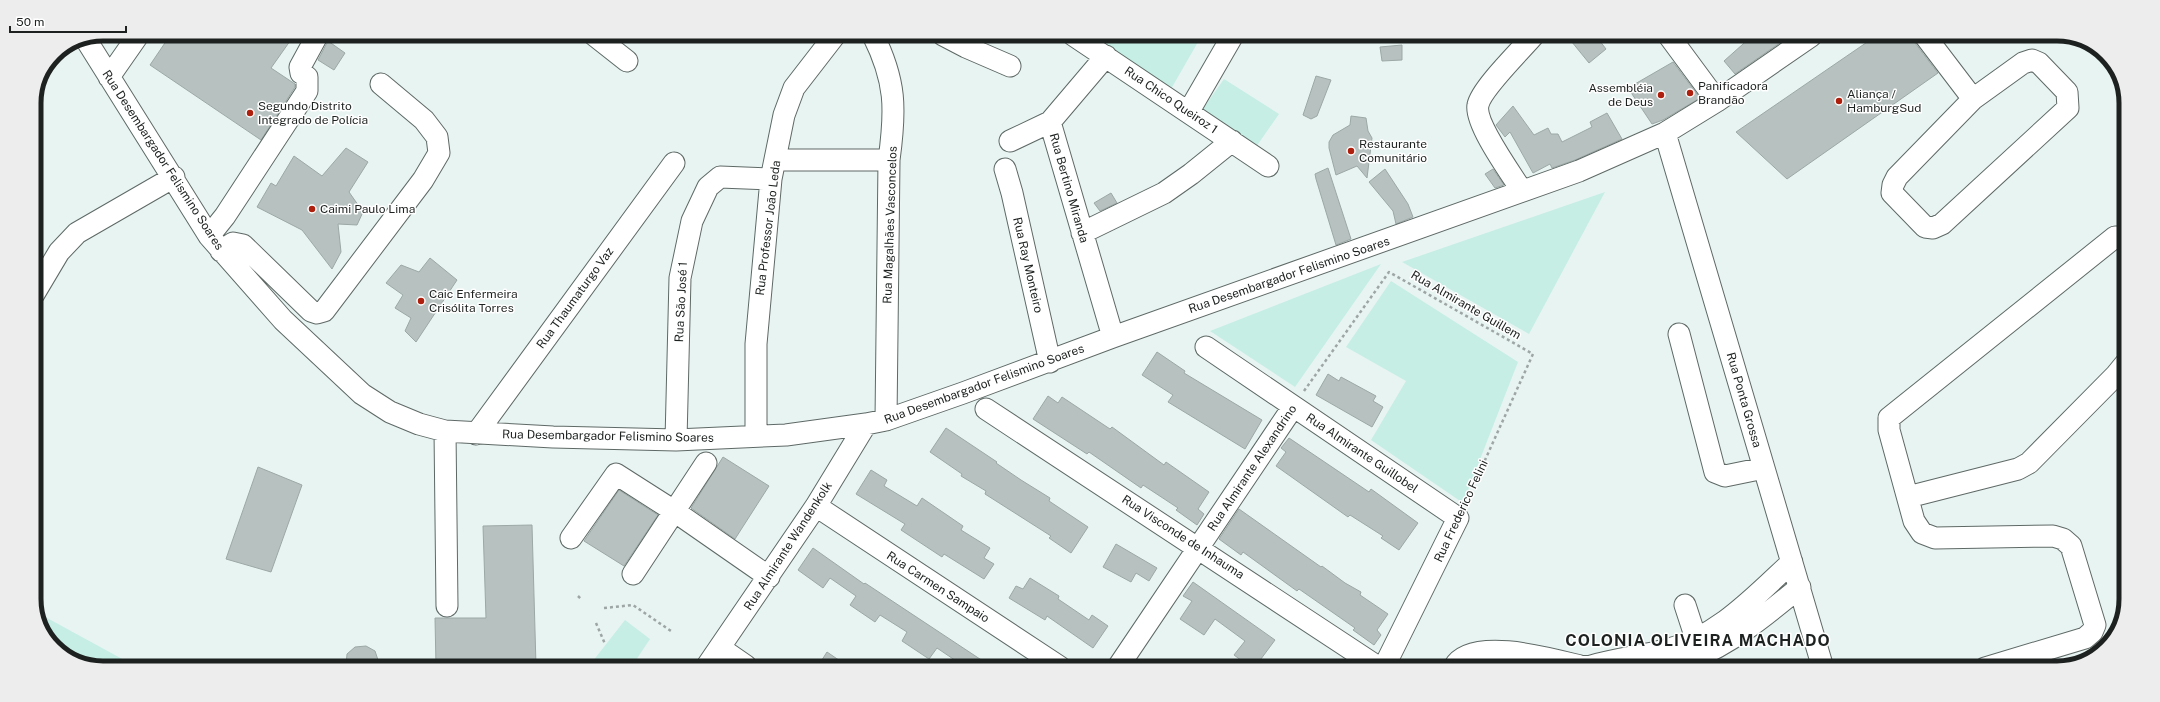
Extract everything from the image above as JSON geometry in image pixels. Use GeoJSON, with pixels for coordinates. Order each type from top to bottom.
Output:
{"type":"FeatureCollection","features":[{"type":"Feature","properties":{"kind":"street"},"geometry":{"type":"LineString","coordinates":[[110,77],[135,41]]}},
{"type":"Feature","properties":{"kind":"street"},"geometry":{"type":"LineString","coordinates":[[314,41],[300,67],[301,72],[306,77],[307,91],[225,216],[215,244],[233,243],[243,245],[311,311],[317,313],[324,311],[424,180],[439,153],[437,137],[424,120],[381,84]]}},
{"type":"Feature","properties":{"kind":"street"},"geometry":{"type":"LineString","coordinates":[[602,41],[627,61]]}},
{"type":"Feature","properties":{"kind":"street","name":"Rua Professor João Leda"},"geometry":{"type":"LineString","coordinates":[[756,436],[756,344],[773,169],[784,114],[794,88],[830,41]]}},
{"type":"Feature","properties":{"kind":"street","name":"Rua Magalhães Vasconcelos"},"geometry":{"type":"LineString","coordinates":[[876,41],[886,61],[894,100],[894,124],[889,160],[886,420]]}},
{"type":"Feature","properties":{"kind":"street"},"geometry":{"type":"LineString","coordinates":[[956,41],[1010,66]]}},
{"type":"Feature","properties":{"kind":"street","name":"Rua Chico Queiroz 1"},"geometry":{"type":"LineString","coordinates":[[1082,41],[1189,111],[1268,166]]}},
{"type":"Feature","properties":{"kind":"street"},"geometry":{"type":"LineString","coordinates":[[1189,111],[1230,41]]}},
{"type":"Feature","properties":{"kind":"street"},"geometry":{"type":"LineString","coordinates":[[1522,191],[1491,142],[1477,112],[1478,104],[1484,92],[1529,41]]}},
{"type":"Feature","properties":{"kind":"street"},"geometry":{"type":"LineString","coordinates":[[1674,41],[1717,101]]}},
{"type":"Feature","properties":{"kind":"street","name":"Rua Desembargador Felismino Soares"},"geometry":{"type":"LineString","coordinates":[[88,43],[215,244],[283,320],[362,394],[390,412],[419,424],[445,430],[476,434],[676,440],[786,435],[886,420],[1050,362],[1113,337],[1579,171],[1665,133],[1717,101],[1804,41]]}},
{"type":"Feature","properties":{"kind":"street"},"geometry":{"type":"LineString","coordinates":[[1929,41],[1974,99]]}},
{"type":"Feature","properties":{"kind":"street","name":"Rua Bertino Miranda"},"geometry":{"type":"LineString","coordinates":[[1106,56],[1050,122],[1113,337]]}},
{"type":"Feature","properties":{"kind":"street"},"geometry":{"type":"LineString","coordinates":[[2032,60],[2039,63],[2068,92],[2069,101],[2068,108],[1942,224],[1932,228],[1925,227],[1892,193],[1893,184],[1898,177],[1974,99],[2023,62],[2032,60]]}},
{"type":"Feature","properties":{"kind":"street"},"geometry":{"type":"LineString","coordinates":[[1010,142],[1050,122]]}},
{"type":"Feature","properties":{"kind":"street","name":"Rua Ponta Grossa"},"geometry":{"type":"LineString","coordinates":[[1665,133],[1821,661]]}},
{"type":"Feature","properties":{"kind":"street"},"geometry":{"type":"LineString","coordinates":[[1082,234],[1164,193],[1191,174],[1232,141]]}},
{"type":"Feature","properties":{"kind":"street","name":"Rua São José 1"},"geometry":{"type":"LineString","coordinates":[[676,440],[680,278],[685,246],[692,221],[708,187],[720,177],[773,169],[889,160]]}},
{"type":"Feature","properties":{"kind":"street","name":"Rua Thaumaturgo Vaz"},"geometry":{"type":"LineString","coordinates":[[476,434],[674,163]]}},
{"type":"Feature","properties":{"kind":"street","name":"Rua Ray Monteiro"},"geometry":{"type":"LineString","coordinates":[[1005,169],[1012,193],[1050,362]]}},
{"type":"Feature","properties":{"kind":"street"},"geometry":{"type":"LineString","coordinates":[[41,283],[60,252],[77,233],[174,177]]}},
{"type":"Feature","properties":{"kind":"street"},"geometry":{"type":"LineString","coordinates":[[2008,661],[2085,638],[2092,632],[2094,625],[2071,546],[2063,539],[2053,536],[1935,538],[1922,533],[1914,521],[1889,430],[1890,418],[2115,237],[2119,237]]}},
{"type":"Feature","properties":{"kind":"street"},"geometry":{"type":"LineString","coordinates":[[1679,334],[1715,472],[1725,476],[1764,468]]}},
{"type":"Feature","properties":{"kind":"street","name":"Rua Almirante Guillobel"},"geometry":{"type":"LineString","coordinates":[[1206,347],[1458,518]]}},
{"type":"Feature","properties":{"kind":"street"},"geometry":{"type":"LineString","coordinates":[[1908,497],[2018,469],[2029,463],[2119,371]]}},
{"type":"Feature","properties":{"kind":"street","name":"Rua Almirante Alexandrino"},"geometry":{"type":"LineString","coordinates":[[1122,661],[1293,407]]}},
{"type":"Feature","properties":{"kind":"street","name":"Rua Visconde de Inhauma"},"geometry":{"type":"LineString","coordinates":[[986,409],[1198,547],[1369,661]]}},
{"type":"Feature","properties":{"kind":"street","name":"Rua Almirante Wandenkolk"},"geometry":{"type":"LineString","coordinates":[[711,661],[816,506],[866,424]]}},
{"type":"Feature","properties":{"kind":"street"},"geometry":{"type":"LineString","coordinates":[[445,430],[447,606]]}},
{"type":"Feature","properties":{"kind":"street"},"geometry":{"type":"LineString","coordinates":[[633,574],[706,463]]}},
{"type":"Feature","properties":{"kind":"street"},"geometry":{"type":"LineString","coordinates":[[571,538],[616,474],[674,511],[769,577]]}},
{"type":"Feature","properties":{"kind":"street","name":"Rua Carmen Sampaio"},"geometry":{"type":"LineString","coordinates":[[816,506],[1051,661]]}},
{"type":"Feature","properties":{"kind":"street","name":"Rua Frederico Felini"},"geometry":{"type":"LineString","coordinates":[[1387,661],[1458,518]]}},
{"type":"Feature","properties":{"kind":"street"},"geometry":{"type":"LineString","coordinates":[[1678,661],[1698,647],[1792,562]]}},
{"type":"Feature","properties":{"kind":"street"},"geometry":{"type":"LineString","coordinates":[[1612,661],[1667,650],[1698,647],[1747,629],[1800,587]]}},
{"type":"Feature","properties":{"kind":"street"},"geometry":{"type":"LineString","coordinates":[[1685,604],[1698,647]]}},
{"type":"Feature","properties":{"kind":"street"},"geometry":{"type":"LineString","coordinates":[[720,648],[739,661]]}},
{"type":"Feature","properties":{"kind":"street"},"geometry":{"type":"LineString","coordinates":[[1459,661],[1462,657],[1471,653],[1483,652],[1518,653],[1548,657],[1562,661]]}},
{"type":"Feature","properties":{"kind":"path","name":"Rua Almirante Guillem"},"geometry":{"type":"LineString","coordinates":[[1390,272],[1534,354]]}},
{"type":"Feature","properties":{"kind":"path","name":"Rua Almirante Alexandrino"},"geometry":{"type":"LineString","coordinates":[[1293,407],[1390,272]]}},
{"type":"Feature","properties":{"kind":"path","name":"Rua Frederico Felini"},"geometry":{"type":"LineString","coordinates":[[1458,518],[1534,354]]}},
{"type":"Feature","properties":{"kind":"path"},"geometry":{"type":"LineString","coordinates":[[578,596],[582,600]]}},
{"type":"Feature","properties":{"kind":"path"},"geometry":{"type":"LineString","coordinates":[[604,608],[633,604],[671,631]]}},
{"type":"Feature","properties":{"kind":"path"},"geometry":{"type":"LineString","coordinates":[[596,623],[605,644]]}},
{"type":"Feature","properties":{"kind":"green space"},"geometry":{"type":"Polygon","coordinates":[[[1100,41],[1199,41],[1171,89],[1100,41]]]}},
{"type":"Feature","properties":{"kind":"green space"},"geometry":{"type":"Polygon","coordinates":[[[1224,79],[1279,114],[1256,147],[1202,110],[1224,79]]]}},
{"type":"Feature","properties":{"kind":"green space"},"geometry":{"type":"Polygon","coordinates":[[[1605,192],[1529,334],[1402,262],[1605,192]]]}},
{"type":"Feature","properties":{"kind":"green space"},"geometry":{"type":"Polygon","coordinates":[[[1381,264],[1295,387],[1210,331],[1381,264]]]}},
{"type":"Feature","properties":{"kind":"green space"},"geometry":{"type":"Polygon","coordinates":[[[1391,281],[1518,362],[1463,503],[1371,440],[1406,381],[1346,347],[1391,281]]]}},
{"type":"Feature","properties":{"kind":"green space"},"geometry":{"type":"Polygon","coordinates":[[[43,616],[126,661],[103,661],[87,659],[76,655],[59,643],[49,630],[43,616]]]}},
{"type":"Feature","properties":{"kind":"green space"},"geometry":{"type":"Polygon","coordinates":[[[625,620],[650,639],[635,661],[593,661],[625,620]]]}},
{"type":"Feature","properties":{"kind":"building","name":"Segundo Distrito Integrado de Polícia"},"geometry":{"type":"Polygon","coordinates":[[[166,41],[290,41],[271,68],[295,84],[295,87],[261,140],[150,65],[166,41]]]}},
{"type":"Feature","properties":{"kind":"building"},"geometry":{"type":"Polygon","coordinates":[[[328,41],[345,53],[334,70],[318,60],[328,41]]]}},
{"type":"Feature","properties":{"kind":"building"},"geometry":{"type":"Polygon","coordinates":[[[1571,41],[1600,41],[1606,49],[1589,63],[1571,41]]]}},
{"type":"Feature","properties":{"kind":"building"},"geometry":{"type":"Polygon","coordinates":[[[1746,41],[1783,41],[1735,74],[1724,61],[1746,41]]]}},
{"type":"Feature","properties":{"kind":"building","name":"Aliança / HamburgSud"},"geometry":{"type":"Polygon","coordinates":[[[1869,41],[1914,41],[1938,73],[1787,179],[1736,132],[1869,41]]]}},
{"type":"Feature","properties":{"kind":"building"},"geometry":{"type":"Polygon","coordinates":[[[1402,45],[1402,60],[1382,61],[1380,47],[1402,45]]]}},
{"type":"Feature","properties":{"kind":"building"},"geometry":{"type":"Polygon","coordinates":[[[1673,62],[1700,98],[1663,120],[1652,124],[1628,88],[1673,62]]]}},
{"type":"Feature","properties":{"kind":"building"},"geometry":{"type":"Polygon","coordinates":[[[1316,76],[1331,80],[1317,116],[1311,119],[1303,115],[1316,76]]]}},
{"type":"Feature","properties":{"kind":"building"},"geometry":{"type":"Polygon","coordinates":[[[1513,106],[1534,135],[1548,128],[1551,134],[1558,134],[1562,142],[1592,127],[1590,122],[1607,113],[1622,139],[1575,160],[1552,168],[1550,164],[1533,173],[1510,132],[1505,137],[1496,125],[1513,106]]]}},
{"type":"Feature","properties":{"kind":"building","name":"Restaurante Comunitário"},"geometry":{"type":"Polygon","coordinates":[[[1351,116],[1366,118],[1368,131],[1372,138],[1367,178],[1357,166],[1336,175],[1329,148],[1329,142],[1333,135],[1350,125],[1351,116]]]}},
{"type":"Feature","properties":{"kind":"building","name":"Caimi Paulo Lima"},"geometry":{"type":"Polygon","coordinates":[[[346,148],[368,162],[349,192],[363,212],[357,225],[338,224],[341,252],[332,269],[302,230],[257,207],[271,183],[276,186],[294,156],[322,176],[346,148]]]}},
{"type":"Feature","properties":{"kind":"building"},"geometry":{"type":"Polygon","coordinates":[[[1328,168],[1351,239],[1336,245],[1315,174],[1328,168]]]}},
{"type":"Feature","properties":{"kind":"building"},"geometry":{"type":"Polygon","coordinates":[[[1385,169],[1408,204],[1413,217],[1396,224],[1393,211],[1369,182],[1385,169]]]}},
{"type":"Feature","properties":{"kind":"building"},"geometry":{"type":"Polygon","coordinates":[[[1493,169],[1504,185],[1495,188],[1485,174],[1493,169]]]}},
{"type":"Feature","properties":{"kind":"building"},"geometry":{"type":"Polygon","coordinates":[[[1111,193],[1117,203],[1100,211],[1094,203],[1111,193]]]}},
{"type":"Feature","properties":{"kind":"building","name":"Caic Enfermeira Crisólita Torres"},"geometry":{"type":"Polygon","coordinates":[[[430,258],[457,280],[416,342],[405,331],[411,318],[395,308],[403,295],[386,283],[401,265],[419,272],[430,258]]]}},
{"type":"Feature","properties":{"kind":"building"},"geometry":{"type":"Polygon","coordinates":[[[1157,352],[1185,371],[1184,373],[1262,420],[1245,449],[1168,402],[1173,395],[1142,375],[1157,352]]]}},
{"type":"Feature","properties":{"kind":"building"},"geometry":{"type":"Polygon","coordinates":[[[1328,374],[1339,381],[1341,377],[1376,396],[1373,401],[1383,407],[1372,427],[1316,395],[1328,374]]]}},
{"type":"Feature","properties":{"kind":"building"},"geometry":{"type":"Polygon","coordinates":[[[1048,396],[1058,403],[1062,397],[1110,429],[1112,427],[1164,465],[1166,462],[1209,492],[1198,509],[1204,514],[1197,525],[1176,510],[1178,508],[1143,485],[1141,488],[1089,452],[1087,454],[1033,419],[1048,396]]]}},
{"type":"Feature","properties":{"kind":"building"},"geometry":{"type":"Polygon","coordinates":[[[946,428],[1021,480],[1050,498],[1049,501],[1088,527],[1071,553],[1049,538],[1051,536],[985,494],[986,491],[961,476],[962,474],[930,452],[946,428]]]}},
{"type":"Feature","properties":{"kind":"building"},"geometry":{"type":"Polygon","coordinates":[[[1289,438],[1369,492],[1371,489],[1418,523],[1399,550],[1381,538],[1383,536],[1350,515],[1348,517],[1276,466],[1286,452],[1281,448],[1289,438]]]}},
{"type":"Feature","properties":{"kind":"building"},"geometry":{"type":"Polygon","coordinates":[[[723,457],[769,486],[735,539],[691,508],[723,457]]]}},
{"type":"Feature","properties":{"kind":"building"},"geometry":{"type":"Polygon","coordinates":[[[258,467],[302,485],[271,572],[226,559],[258,467]]]}},
{"type":"Feature","properties":{"kind":"building"},"geometry":{"type":"Polygon","coordinates":[[[871,470],[887,480],[884,486],[917,506],[922,498],[963,526],[961,530],[990,548],[984,558],[994,564],[984,579],[944,554],[942,557],[901,530],[905,524],[856,494],[871,470]]]}},
{"type":"Feature","properties":{"kind":"building"},"geometry":{"type":"Polygon","coordinates":[[[619,490],[658,515],[624,566],[584,541],[619,490]]]}},
{"type":"Feature","properties":{"kind":"building"},"geometry":{"type":"Polygon","coordinates":[[[1239,509],[1321,567],[1322,566],[1345,583],[1361,592],[1360,595],[1388,614],[1377,630],[1381,635],[1374,645],[1353,630],[1355,628],[1299,589],[1297,591],[1243,552],[1241,555],[1219,539],[1239,509]]]}},
{"type":"Feature","properties":{"kind":"building"},"geometry":{"type":"Polygon","coordinates":[[[532,525],[536,661],[436,661],[435,618],[486,618],[483,526],[532,525]]]}},
{"type":"Feature","properties":{"kind":"building"},"geometry":{"type":"Polygon","coordinates":[[[1116,544],[1157,568],[1149,581],[1136,573],[1131,582],[1103,567],[1116,544]]]}},
{"type":"Feature","properties":{"kind":"building"},"geometry":{"type":"Polygon","coordinates":[[[813,548],[864,584],[865,583],[983,661],[956,661],[937,648],[929,659],[902,641],[907,632],[880,615],[875,622],[850,605],[856,596],[830,578],[823,588],[798,570],[813,548]]]}},
{"type":"Feature","properties":{"kind":"building"},"geometry":{"type":"Polygon","coordinates":[[[1030,578],[1059,596],[1058,599],[1089,620],[1092,615],[1108,626],[1093,648],[1047,616],[1045,620],[1009,598],[1016,586],[1023,589],[1030,578]]]}},
{"type":"Feature","properties":{"kind":"building"},"geometry":{"type":"Polygon","coordinates":[[[1193,582],[1275,640],[1259,661],[1242,661],[1234,655],[1245,641],[1215,619],[1204,635],[1180,619],[1192,601],[1183,596],[1193,582]]]}},
{"type":"Feature","properties":{"kind":"building"},"geometry":{"type":"Polygon","coordinates":[[[366,646],[375,651],[378,661],[346,661],[347,654],[355,647],[366,646]]]}},
{"type":"Feature","properties":{"kind":"building"},"geometry":{"type":"Polygon","coordinates":[[[827,652],[840,661],[821,661],[827,652]]]}},
{"type":"Feature","properties":{"kind":"place","name":"Panificadora Brandão"},"geometry":{"type":"Point","coordinates":[1690,93]}},
{"type":"Feature","properties":{"kind":"place","name":"Assembléia de Deus"},"geometry":{"type":"Point","coordinates":[1661,95]}},
{"type":"Feature","properties":{"kind":"place","name":"Aliança / HamburgSud"},"geometry":{"type":"Point","coordinates":[1839,101]}},
{"type":"Feature","properties":{"kind":"place","name":"Segundo Distrito Integrado de Polícia"},"geometry":{"type":"Point","coordinates":[250,113]}},
{"type":"Feature","properties":{"kind":"place","name":"Restaurante Comunitário"},"geometry":{"type":"Point","coordinates":[1351,151]}},
{"type":"Feature","properties":{"kind":"place","name":"Caimi Paulo Lima"},"geometry":{"type":"Point","coordinates":[312,209]}},
{"type":"Feature","properties":{"kind":"place","name":"Caic Enfermeira Crisólita Torres"},"geometry":{"type":"Point","coordinates":[421,301]}},
{"type":"Feature","properties":{"kind":"district","name":"COLONIA OLIVEIRA MACHADO"},"geometry":{"type":"Point","coordinates":[1698,640]}}]}
